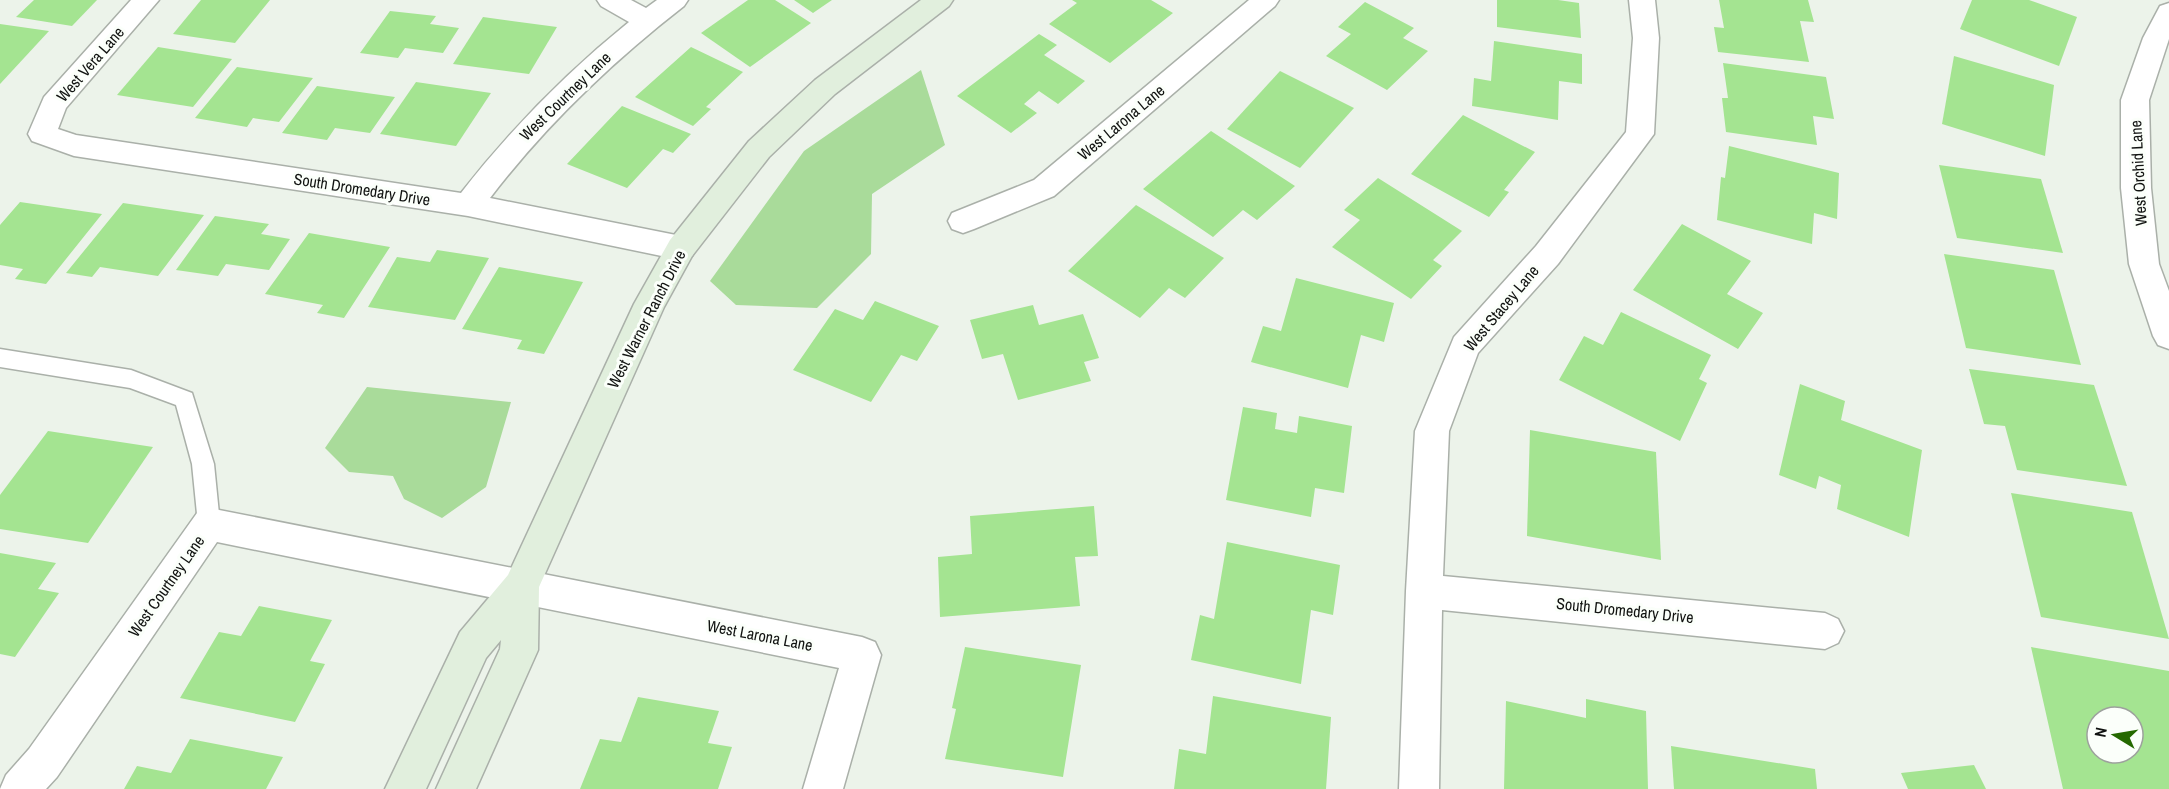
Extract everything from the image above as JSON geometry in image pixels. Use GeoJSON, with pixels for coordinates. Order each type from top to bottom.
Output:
{"type":"FeatureCollection","features":[{"type":"Feature","properties":{"kind":"street","name":"West Vera Lane"},"geometry":{"type":"LineString","coordinates":[[42,134],[54,104],[146,0]]}},
{"type":"Feature","properties":{"kind":"street"},"geometry":{"type":"LineString","coordinates":[[610,0],[647,20]]}},
{"type":"Feature","properties":{"kind":"street","name":"West Courtney Lane"},"geometry":{"type":"LineString","coordinates":[[468,205],[502,159],[551,106],[647,20],[675,0]]}},
{"type":"Feature","properties":{"kind":"street","name":"West Warner Ranch Drive"},"geometry":{"type":"LineString","coordinates":[[405,789],[473,645],[521,587],[650,304],[681,248],[759,149],[825,87],[915,16],[940,0]]}},
{"type":"Feature","properties":{"kind":"street","name":"West Stacey Lane"},"geometry":{"type":"LineString","coordinates":[[1419,789],[1424,591],[1432,431],[1465,346],[1547,255],[1640,134],[1646,38],[1642,0]]}},
{"type":"Feature","properties":{"kind":"street","name":"West Larona Lane"},"geometry":{"type":"LineString","coordinates":[[963,221],[1044,188],[1247,5]]}},
{"type":"Feature","properties":{"kind":"street","name":"West Orchid Lane"},"geometry":{"type":"LineString","coordinates":[[2169,12],[2156,38],[2135,100],[2136,188],[2144,264],[2169,336]]}},
{"type":"Feature","properties":{"kind":"street","name":"South Dromedary Drive"},"geometry":{"type":"LineString","coordinates":[[42,134],[74,145],[468,205],[681,248]]}},
{"type":"Feature","properties":{"kind":"street","name":"West Courtney Lane"},"geometry":{"type":"LineString","coordinates":[[20,789],[43,763],[209,524],[521,587]]}},
{"type":"Feature","properties":{"kind":"street","name":"West Warner Ranch Drive"},"geometry":{"type":"LineString","coordinates":[[456,789],[519,650],[521,587]]}},
{"type":"Feature","properties":{"kind":"street","name":"West Larona Lane"},"geometry":{"type":"LineString","coordinates":[[521,587],[862,655],[823,789]]}},
{"type":"Feature","properties":{"kind":"street","name":"South Dromedary Drive"},"geometry":{"type":"LineString","coordinates":[[1424,591],[1825,631]]}},
{"type":"Feature","properties":{"kind":"lane"},"geometry":{"type":"LineString","coordinates":[[0,358],[131,379],[185,399],[203,464],[209,524]]}},
{"type":"Feature","properties":{"kind":"green space"},"geometry":{"type":"Polygon","coordinates":[[[921,70],[945,145],[872,194],[871,254],[817,308],[736,305],[710,281],[804,151],[921,70]]]}},
{"type":"Feature","properties":{"kind":"green space"},"geometry":{"type":"Polygon","coordinates":[[[367,387],[511,402],[486,487],[442,518],[404,499],[393,476],[349,472],[325,448],[367,387]]]}},
{"type":"Feature","properties":{"kind":"building"},"geometry":{"type":"Polygon","coordinates":[[[34,0],[97,0],[72,26],[16,17],[34,0]]]}},
{"type":"Feature","properties":{"kind":"building"},"geometry":{"type":"Polygon","coordinates":[[[201,0],[270,0],[235,43],[173,34],[201,0]]]}},
{"type":"Feature","properties":{"kind":"building"},"geometry":{"type":"Polygon","coordinates":[[[748,0],[775,0],[811,23],[750,67],[701,33],[748,0]]]}},
{"type":"Feature","properties":{"kind":"building"},"geometry":{"type":"Polygon","coordinates":[[[794,0],[832,0],[813,13],[794,0]]]}},
{"type":"Feature","properties":{"kind":"building"},"geometry":{"type":"Polygon","coordinates":[[[1072,0],[1151,0],[1173,13],[1110,63],[1049,24],[1077,3],[1072,0]]]}},
{"type":"Feature","properties":{"kind":"building"},"geometry":{"type":"Polygon","coordinates":[[[1497,0],[1558,0],[1579,3],[1581,38],[1497,27],[1497,0]]]}},
{"type":"Feature","properties":{"kind":"building"},"geometry":{"type":"Polygon","coordinates":[[[1719,0],[1808,0],[1814,22],[1800,21],[1809,62],[1718,52],[1714,27],[1724,28],[1719,0]]]}},
{"type":"Feature","properties":{"kind":"building"},"geometry":{"type":"Polygon","coordinates":[[[1972,0],[2029,0],[2077,17],[2059,66],[1960,29],[1972,0]]]}},
{"type":"Feature","properties":{"kind":"building"},"geometry":{"type":"Polygon","coordinates":[[[1365,2],[1414,28],[1403,38],[1428,51],[1387,90],[1326,56],[1351,34],[1338,27],[1365,2]]]}},
{"type":"Feature","properties":{"kind":"building"},"geometry":{"type":"Polygon","coordinates":[[[390,11],[436,16],[430,24],[459,28],[443,53],[405,48],[398,58],[360,53],[390,11]]]}},
{"type":"Feature","properties":{"kind":"building"},"geometry":{"type":"Polygon","coordinates":[[[483,17],[557,27],[529,74],[453,64],[483,17]]]}},
{"type":"Feature","properties":{"kind":"building"},"geometry":{"type":"Polygon","coordinates":[[[0,24],[49,31],[0,84],[0,24]]]}},
{"type":"Feature","properties":{"kind":"building"},"geometry":{"type":"Polygon","coordinates":[[[1039,34],[1057,45],[1044,55],[1085,81],[1058,104],[1039,91],[1024,104],[1037,113],[1011,133],[957,96],[1039,34]]]}},
{"type":"Feature","properties":{"kind":"building"},"geometry":{"type":"Polygon","coordinates":[[[1494,41],[1582,54],[1582,84],[1559,81],[1558,120],[1472,106],[1474,78],[1491,81],[1494,41]]]}},
{"type":"Feature","properties":{"kind":"building"},"geometry":{"type":"Polygon","coordinates":[[[158,47],[232,59],[193,107],[117,95],[158,47]]]}},
{"type":"Feature","properties":{"kind":"building"},"geometry":{"type":"Polygon","coordinates":[[[691,47],[743,72],[706,107],[711,109],[693,126],[635,97],[691,47]]]}},
{"type":"Feature","properties":{"kind":"building"},"geometry":{"type":"Polygon","coordinates":[[[1954,56],[2054,85],[2045,156],[1942,124],[1954,56]]]}},
{"type":"Feature","properties":{"kind":"building"},"geometry":{"type":"Polygon","coordinates":[[[1723,63],[1826,77],[1834,119],[1813,116],[1817,145],[1726,132],[1722,98],[1728,98],[1723,63]]]}},
{"type":"Feature","properties":{"kind":"building"},"geometry":{"type":"Polygon","coordinates":[[[237,67],[313,78],[279,122],[253,118],[247,127],[195,118],[237,67]]]}},
{"type":"Feature","properties":{"kind":"building"},"geometry":{"type":"Polygon","coordinates":[[[1280,71],[1354,108],[1300,168],[1227,129],[1280,71]]]}},
{"type":"Feature","properties":{"kind":"building"},"geometry":{"type":"Polygon","coordinates":[[[416,82],[491,93],[456,146],[380,134],[416,82]]]}},
{"type":"Feature","properties":{"kind":"building"},"geometry":{"type":"Polygon","coordinates":[[[317,86],[395,97],[370,133],[335,128],[327,140],[282,133],[317,86]]]}},
{"type":"Feature","properties":{"kind":"building"},"geometry":{"type":"Polygon","coordinates":[[[622,106],[691,134],[673,153],[663,149],[627,188],[567,164],[622,106]]]}},
{"type":"Feature","properties":{"kind":"building"},"geometry":{"type":"Polygon","coordinates":[[[1463,115],[1535,152],[1504,190],[1509,192],[1489,217],[1411,174],[1463,115]]]}},
{"type":"Feature","properties":{"kind":"building"},"geometry":{"type":"Polygon","coordinates":[[[1211,131],[1295,186],[1257,220],[1243,210],[1213,237],[1143,189],[1211,131]]]}},
{"type":"Feature","properties":{"kind":"building"},"geometry":{"type":"Polygon","coordinates":[[[1729,146],[1839,173],[1837,219],[1814,213],[1812,244],[1717,220],[1721,177],[1725,178],[1729,146]]]}},
{"type":"Feature","properties":{"kind":"building"},"geometry":{"type":"Polygon","coordinates":[[[1939,165],[2041,179],[2063,253],[1957,238],[1939,165]]]}},
{"type":"Feature","properties":{"kind":"building"},"geometry":{"type":"Polygon","coordinates":[[[1378,178],[1462,231],[1433,260],[1442,266],[1411,299],[1332,247],[1360,220],[1344,210],[1378,178]]]}},
{"type":"Feature","properties":{"kind":"building"},"geometry":{"type":"Polygon","coordinates":[[[20,202],[102,214],[46,284],[15,279],[23,269],[0,265],[0,225],[20,202]]]}},
{"type":"Feature","properties":{"kind":"building"},"geometry":{"type":"Polygon","coordinates":[[[123,203],[204,215],[158,276],[100,267],[92,277],[66,273],[123,203]]]}},
{"type":"Feature","properties":{"kind":"building"},"geometry":{"type":"Polygon","coordinates":[[[1136,205],[1224,258],[1185,298],[1169,288],[1140,318],[1068,271],[1136,205]]]}},
{"type":"Feature","properties":{"kind":"building"},"geometry":{"type":"Polygon","coordinates":[[[215,216],[269,224],[261,234],[290,239],[269,270],[226,264],[218,276],[176,270],[215,216]]]}},
{"type":"Feature","properties":{"kind":"building"},"geometry":{"type":"Polygon","coordinates":[[[1682,224],[1751,261],[1727,294],[1763,313],[1738,349],[1633,290],[1682,224]]]}},
{"type":"Feature","properties":{"kind":"building"},"geometry":{"type":"Polygon","coordinates":[[[309,233],[390,247],[344,318],[317,313],[323,305],[265,294],[309,233]]]}},
{"type":"Feature","properties":{"kind":"building"},"geometry":{"type":"Polygon","coordinates":[[[437,250],[489,258],[455,320],[368,307],[397,257],[430,262],[437,250]]]}},
{"type":"Feature","properties":{"kind":"building"},"geometry":{"type":"Polygon","coordinates":[[[1944,254],[2054,270],[2081,365],[1966,348],[1944,254]]]}},
{"type":"Feature","properties":{"kind":"building"},"geometry":{"type":"Polygon","coordinates":[[[499,267],[583,282],[544,354],[517,349],[522,340],[462,329],[499,267]]]}},
{"type":"Feature","properties":{"kind":"building"},"geometry":{"type":"Polygon","coordinates":[[[1296,278],[1394,303],[1384,342],[1361,335],[1348,388],[1251,362],[1263,326],[1281,331],[1296,278]]]}},
{"type":"Feature","properties":{"kind":"building"},"geometry":{"type":"Polygon","coordinates":[[[875,301],[939,326],[917,361],[901,355],[871,402],[793,370],[835,309],[863,320],[875,301]]]}},
{"type":"Feature","properties":{"kind":"building"},"geometry":{"type":"Polygon","coordinates":[[[1033,305],[1039,325],[1083,314],[1099,358],[1084,362],[1091,381],[1018,400],[1003,354],[982,359],[970,320],[1033,305]]]}},
{"type":"Feature","properties":{"kind":"building"},"geometry":{"type":"Polygon","coordinates":[[[1621,312],[1711,355],[1699,379],[1707,383],[1680,441],[1559,380],[1584,336],[1603,345],[1621,312]]]}},
{"type":"Feature","properties":{"kind":"building"},"geometry":{"type":"Polygon","coordinates":[[[1969,369],[2094,385],[2127,486],[2017,470],[2005,426],[1984,424],[1969,369]]]}},
{"type":"Feature","properties":{"kind":"building"},"geometry":{"type":"Polygon","coordinates":[[[1800,384],[1845,401],[1841,420],[1922,450],[1909,537],[1837,509],[1841,485],[1819,476],[1816,489],[1779,475],[1800,384]]]}},
{"type":"Feature","properties":{"kind":"building"},"geometry":{"type":"Polygon","coordinates":[[[1243,407],[1277,413],[1275,429],[1297,433],[1299,416],[1352,426],[1344,493],[1315,488],[1311,517],[1226,500],[1243,407]]]}},
{"type":"Feature","properties":{"kind":"building"},"geometry":{"type":"Polygon","coordinates":[[[1530,430],[1656,452],[1661,560],[1527,536],[1530,430]]]}},
{"type":"Feature","properties":{"kind":"building"},"geometry":{"type":"Polygon","coordinates":[[[48,431],[153,447],[88,543],[0,529],[0,495],[48,431]]]}},
{"type":"Feature","properties":{"kind":"building"},"geometry":{"type":"Polygon","coordinates":[[[2011,493],[2132,512],[2169,639],[2041,617],[2011,493]]]}},
{"type":"Feature","properties":{"kind":"building"},"geometry":{"type":"Polygon","coordinates":[[[1094,506],[1098,556],[1075,557],[1080,606],[940,617],[938,557],[972,554],[970,516],[1094,506]]]}},
{"type":"Feature","properties":{"kind":"building"},"geometry":{"type":"Polygon","coordinates":[[[1227,542],[1340,565],[1333,615],[1311,610],[1301,684],[1191,660],[1200,615],[1214,619],[1227,542]]]}},
{"type":"Feature","properties":{"kind":"building"},"geometry":{"type":"Polygon","coordinates":[[[0,553],[56,563],[38,589],[59,593],[15,657],[0,654],[0,553]]]}},
{"type":"Feature","properties":{"kind":"building"},"geometry":{"type":"Polygon","coordinates":[[[259,606],[332,620],[310,661],[325,664],[295,722],[180,698],[219,632],[241,636],[259,606]]]}},
{"type":"Feature","properties":{"kind":"building"},"geometry":{"type":"Polygon","coordinates":[[[965,647],[1081,665],[1063,777],[945,759],[956,709],[952,708],[965,647]]]}},
{"type":"Feature","properties":{"kind":"building"},"geometry":{"type":"Polygon","coordinates":[[[2031,647],[2169,671],[2169,789],[2063,789],[2031,647]]]}},
{"type":"Feature","properties":{"kind":"building"},"geometry":{"type":"Polygon","coordinates":[[[1213,696],[1331,717],[1326,789],[1174,789],[1179,749],[1206,754],[1213,696]]]}},
{"type":"Feature","properties":{"kind":"building"},"geometry":{"type":"Polygon","coordinates":[[[638,697],[719,711],[708,743],[732,747],[718,789],[580,789],[600,739],[621,742],[638,697]]]}},
{"type":"Feature","properties":{"kind":"building"},"geometry":{"type":"Polygon","coordinates":[[[1586,699],[1646,711],[1648,789],[1504,789],[1506,701],[1586,718],[1586,699]]]}},
{"type":"Feature","properties":{"kind":"building"},"geometry":{"type":"Polygon","coordinates":[[[190,739],[283,757],[266,789],[124,789],[137,766],[171,773],[190,739]]]}},
{"type":"Feature","properties":{"kind":"building"},"geometry":{"type":"Polygon","coordinates":[[[1671,746],[1815,769],[1817,789],[1674,789],[1671,746]]]}},
{"type":"Feature","properties":{"kind":"building"},"geometry":{"type":"Polygon","coordinates":[[[1974,765],[1986,789],[1908,789],[1901,773],[1974,765]]]}}]}
